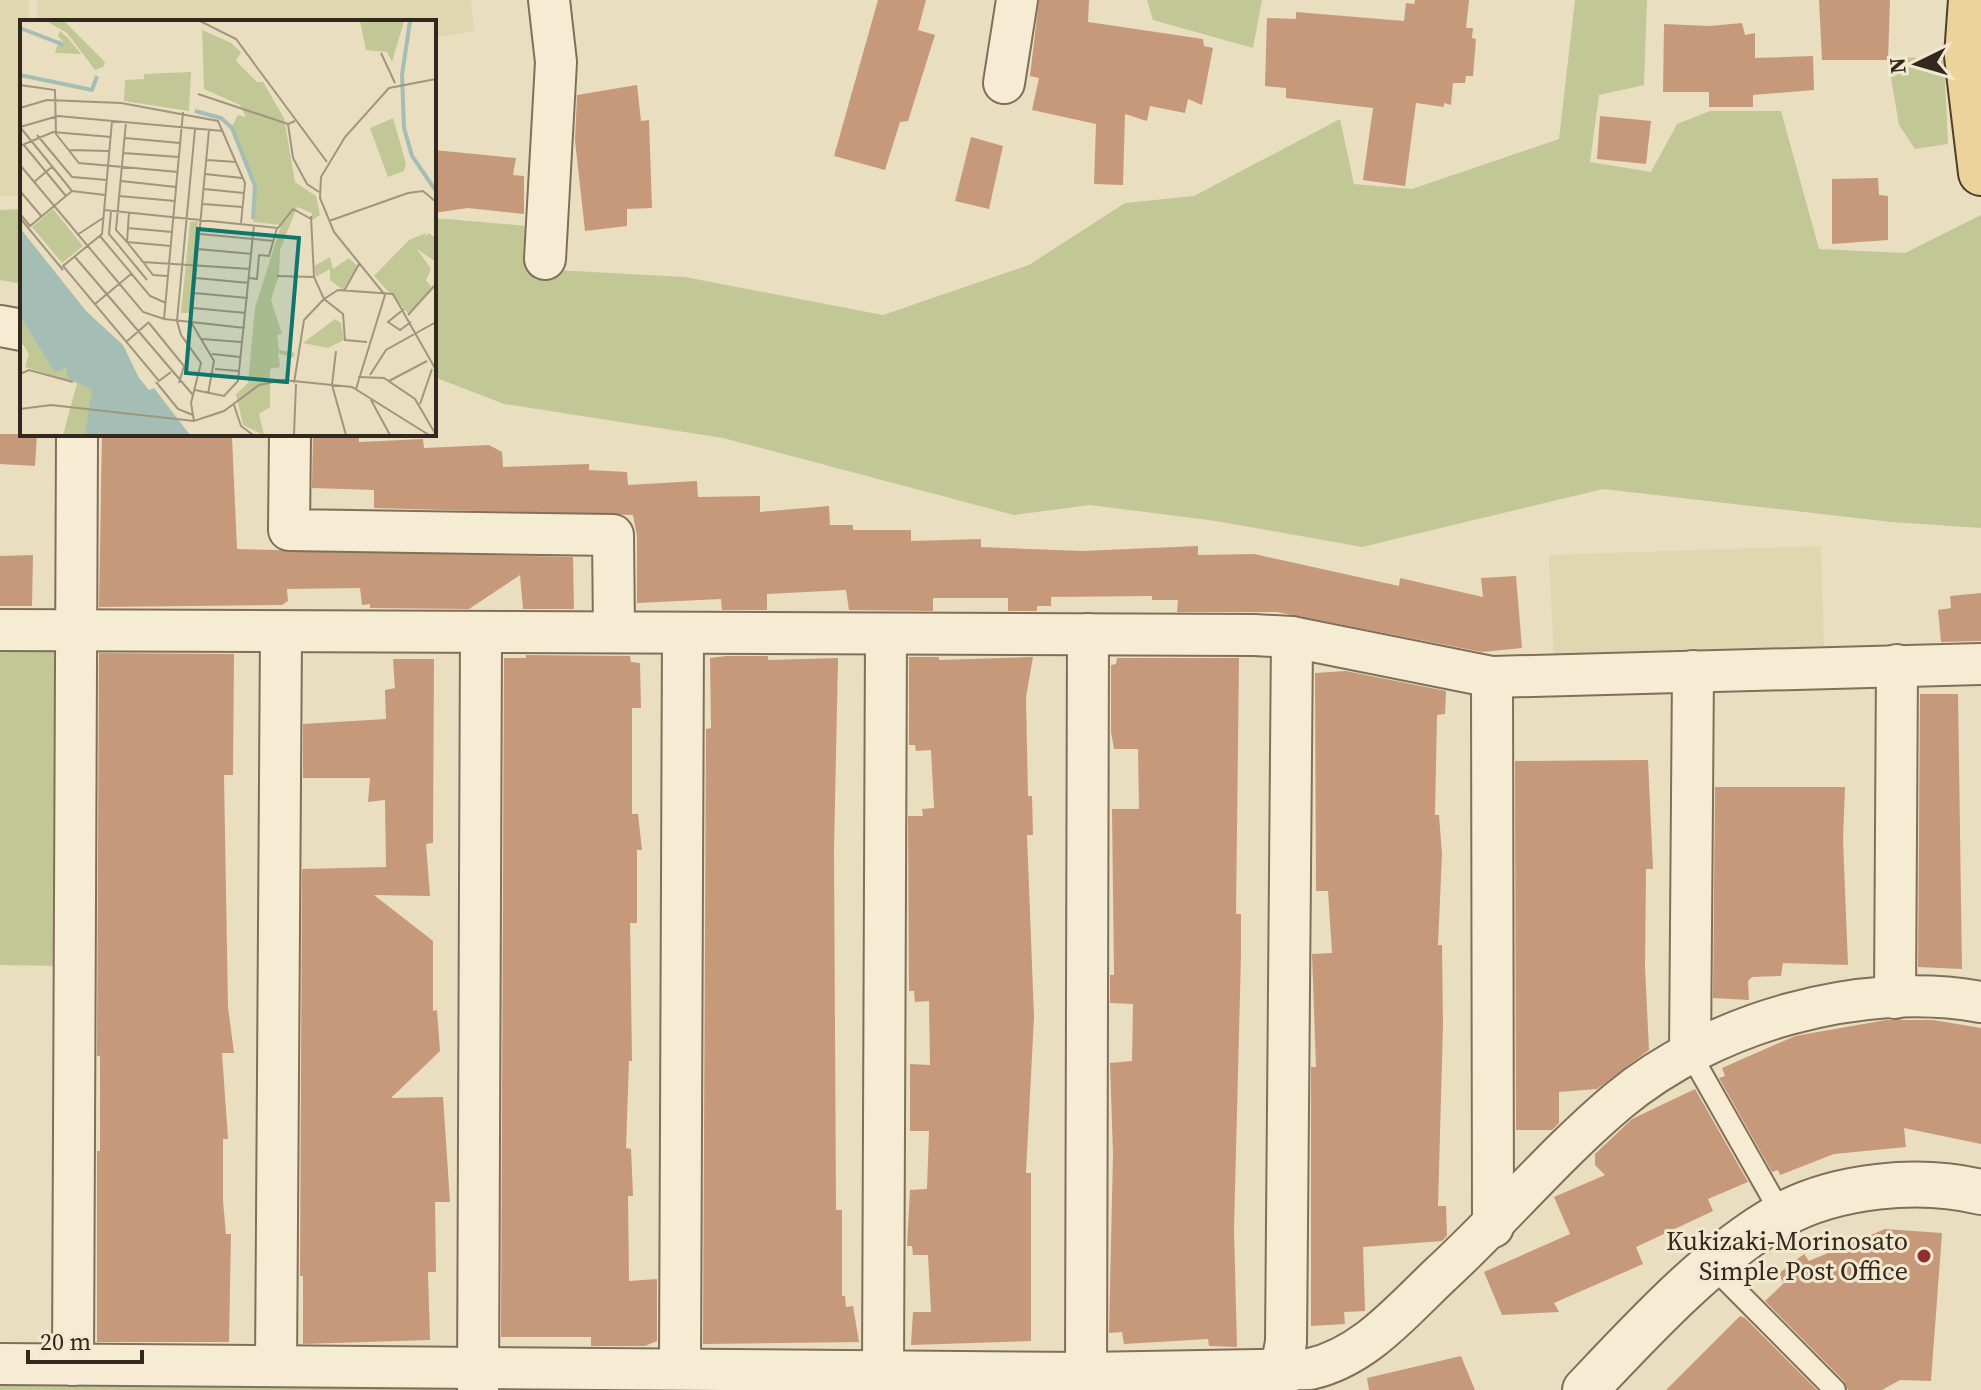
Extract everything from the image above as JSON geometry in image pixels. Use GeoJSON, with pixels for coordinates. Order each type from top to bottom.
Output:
{"type":"FeatureCollection","features":[{"type":"Feature","properties":{"kind":"main road"},"geometry":{"type":"LineString","coordinates":[[1971,0],[1967,56],[1981,173]]}},
{"type":"Feature","properties":{"kind":"street"},"geometry":{"type":"LineString","coordinates":[[545,259],[556,62],[549,0]]}},
{"type":"Feature","properties":{"kind":"street"},"geometry":{"type":"LineString","coordinates":[[1004,83],[1017,0]]}},
{"type":"Feature","properties":{"kind":"street"},"geometry":{"type":"LineString","coordinates":[[0,326],[20,330]]}},
{"type":"Feature","properties":{"kind":"street"},"geometry":{"type":"LineString","coordinates":[[73,1365],[77,436]]}},
{"type":"Feature","properties":{"kind":"street"},"geometry":{"type":"LineString","coordinates":[[290,436],[289,530],[613,535],[614,632]]}},
{"type":"Feature","properties":{"kind":"street"},"geometry":{"type":"LineString","coordinates":[[0,630],[1292,637],[1492,677],[1981,664]]}},
{"type":"Feature","properties":{"kind":"street"},"geometry":{"type":"LineString","coordinates":[[276,1366],[281,633]]}},
{"type":"Feature","properties":{"kind":"street"},"geometry":{"type":"LineString","coordinates":[[478,1379],[481,633]]}},
{"type":"Feature","properties":{"kind":"street"},"geometry":{"type":"LineString","coordinates":[[680,1367],[683,634]]}},
{"type":"Feature","properties":{"kind":"street"},"geometry":{"type":"LineString","coordinates":[[1086,1373],[1088,634]]}},
{"type":"Feature","properties":{"kind":"street"},"geometry":{"type":"LineString","coordinates":[[883,1371],[886,635]]}},
{"type":"Feature","properties":{"kind":"street"},"geometry":{"type":"LineString","coordinates":[[1279,1380],[1286,1342],[1292,637]]}},
{"type":"Feature","properties":{"kind":"street"},"geometry":{"type":"LineString","coordinates":[[1895,998],[1897,665]]}},
{"type":"Feature","properties":{"kind":"street"},"geometry":{"type":"LineString","coordinates":[[1690,1053],[1693,671]]}},
{"type":"Feature","properties":{"kind":"street"},"geometry":{"type":"LineString","coordinates":[[1492,677],[1493,1227]]}},
{"type":"Feature","properties":{"kind":"street"},"geometry":{"type":"LineString","coordinates":[[0,1364],[276,1366],[478,1379],[680,1367],[1086,1373],[1279,1380],[1333,1363],[1357,1350],[1493,1227],[1617,1102],[1660,1069],[1780,1015],[1895,998],[1981,1002]]}},
{"type":"Feature","properties":{"kind":"street"},"geometry":{"type":"LineString","coordinates":[[1585,1390],[1712,1266],[1782,1215],[1830,1196],[1875,1188],[1926,1185],[1981,1192]]}},
{"type":"Feature","properties":{"kind":"lane"},"geometry":{"type":"LineString","coordinates":[[1690,1053],[1782,1215]]}},
{"type":"Feature","properties":{"kind":"lane"},"geometry":{"type":"LineString","coordinates":[[1712,1266],[1835,1390]]}},
{"type":"Feature","properties":{"kind":"shaded area"},"geometry":{"type":"Polygon","coordinates":[[[0,0],[29,0],[29,20],[20,20],[20,196],[0,196],[0,0]]]}},
{"type":"Feature","properties":{"kind":"shaded area"},"geometry":{"type":"Polygon","coordinates":[[[37,0],[471,0],[474,31],[436,38],[436,20],[37,20],[37,0]]]}},
{"type":"Feature","properties":{"kind":"shaded area"},"geometry":{"type":"Polygon","coordinates":[[[1821,546],[1824,646],[1554,657],[1549,555],[1821,546]]]}},
{"type":"Feature","properties":{"kind":"green space"},"geometry":{"type":"Polygon","coordinates":[[[1147,0],[1262,0],[1253,48],[1153,20],[1147,0]]]}},
{"type":"Feature","properties":{"kind":"green space"},"geometry":{"type":"Polygon","coordinates":[[[1575,0],[1647,0],[1644,85],[1599,95],[1590,162],[1651,172],[1677,124],[1710,111],[1781,111],[1819,249],[1905,253],[1981,215],[1981,528],[1891,522],[1603,489],[1362,547],[1216,521],[1090,505],[1014,515],[723,438],[504,404],[436,378],[436,218],[539,227],[537,269],[685,277],[883,315],[1029,265],[1125,203],[1194,196],[1340,119],[1354,184],[1412,189],[1559,139],[1575,0]]]}},
{"type":"Feature","properties":{"kind":"green space"},"geometry":{"type":"Polygon","coordinates":[[[1903,57],[1944,60],[1948,144],[1915,149],[1899,125],[1891,78],[1903,57]]]}},
{"type":"Feature","properties":{"kind":"green space"},"geometry":{"type":"Polygon","coordinates":[[[20,209],[20,284],[0,280],[0,210],[20,209]]]}},
{"type":"Feature","properties":{"kind":"green space"},"geometry":{"type":"Polygon","coordinates":[[[0,647],[50,648],[61,658],[60,966],[0,965],[0,647]]]}},
{"type":"Feature","properties":{"kind":"green space"},"geometry":{"type":"Polygon","coordinates":[[[0,1386],[1157,1389],[1157,1390],[0,1390],[0,1386]]]}},
{"type":"Feature","properties":{"kind":"building"},"geometry":{"type":"Polygon","coordinates":[[[878,0],[926,0],[918,30],[935,35],[908,121],[900,122],[885,170],[834,156],[878,0]]]}},
{"type":"Feature","properties":{"kind":"building"},"geometry":{"type":"Polygon","coordinates":[[[1039,0],[1089,0],[1088,22],[1203,39],[1204,46],[1213,48],[1202,105],[1188,99],[1185,113],[1150,106],[1147,121],[1125,114],[1123,185],[1094,184],[1096,124],[1032,110],[1039,78],[1030,76],[1039,0]]]}},
{"type":"Feature","properties":{"kind":"building"},"geometry":{"type":"Polygon","coordinates":[[[1415,0],[1469,0],[1466,28],[1473,28],[1472,38],[1476,39],[1473,76],[1466,76],[1465,83],[1453,83],[1451,105],[1416,103],[1405,186],[1363,180],[1373,108],[1286,98],[1286,88],[1265,86],[1267,18],[1296,19],[1296,12],[1404,21],[1406,3],[1414,4],[1415,0]]]}},
{"type":"Feature","properties":{"kind":"building"},"geometry":{"type":"Polygon","coordinates":[[[1819,0],[1890,0],[1888,60],[1822,60],[1819,0]]]}},
{"type":"Feature","properties":{"kind":"building"},"geometry":{"type":"Polygon","coordinates":[[[1742,23],[1745,35],[1755,33],[1755,58],[1813,56],[1814,90],[1753,95],[1753,107],[1709,107],[1709,92],[1663,92],[1664,24],[1710,26],[1742,23]]]}},
{"type":"Feature","properties":{"kind":"building"},"geometry":{"type":"Polygon","coordinates":[[[637,85],[641,121],[649,120],[652,208],[627,209],[627,226],[585,231],[575,140],[577,95],[637,85]]]}},
{"type":"Feature","properties":{"kind":"building"},"geometry":{"type":"Polygon","coordinates":[[[1600,116],[1651,121],[1646,164],[1597,159],[1600,116]]]}},
{"type":"Feature","properties":{"kind":"building"},"geometry":{"type":"Polygon","coordinates":[[[971,137],[1003,146],[989,209],[955,201],[971,137]]]}},
{"type":"Feature","properties":{"kind":"building"},"geometry":{"type":"Polygon","coordinates":[[[436,150],[516,158],[513,175],[524,176],[524,214],[468,208],[436,213],[436,150]]]}},
{"type":"Feature","properties":{"kind":"building"},"geometry":{"type":"Polygon","coordinates":[[[1878,178],[1879,195],[1888,196],[1888,240],[1832,244],[1832,179],[1878,178]]]}},
{"type":"Feature","properties":{"kind":"building"},"geometry":{"type":"Polygon","coordinates":[[[0,434],[37,436],[35,466],[0,464],[0,434]]]}},
{"type":"Feature","properties":{"kind":"building"},"geometry":{"type":"Polygon","coordinates":[[[102,436],[232,437],[237,549],[573,557],[574,609],[523,609],[520,575],[469,609],[370,608],[370,604],[362,605],[360,588],[287,589],[288,601],[282,605],[99,607],[102,436]]]}},
{"type":"Feature","properties":{"kind":"building"},"geometry":{"type":"Polygon","coordinates":[[[313,436],[359,436],[359,442],[423,439],[424,448],[489,445],[502,452],[503,467],[589,464],[589,470],[627,472],[628,485],[697,481],[698,497],[760,496],[760,512],[829,506],[830,525],[853,525],[853,530],[911,530],[911,541],[981,539],[981,547],[1082,551],[1198,546],[1198,555],[1254,554],[1399,586],[1400,578],[1483,597],[1481,578],[1516,576],[1522,648],[1482,652],[1277,612],[1177,612],[1178,600],[1152,600],[1152,596],[1051,597],[1051,606],[1037,606],[1037,611],[1008,611],[1008,598],[933,598],[933,611],[849,610],[846,590],[767,594],[767,610],[722,610],[721,599],[637,603],[637,536],[633,515],[374,508],[374,490],[312,488],[313,436]]]}},
{"type":"Feature","properties":{"kind":"building"},"geometry":{"type":"Polygon","coordinates":[[[33,555],[32,606],[0,606],[0,556],[33,555]]]}},
{"type":"Feature","properties":{"kind":"building"},"geometry":{"type":"Polygon","coordinates":[[[1981,593],[1981,641],[1941,642],[1938,610],[1951,608],[1950,596],[1981,593]]]}},
{"type":"Feature","properties":{"kind":"building"},"geometry":{"type":"Polygon","coordinates":[[[99,653],[234,654],[233,775],[224,775],[228,1007],[234,1053],[222,1053],[228,1139],[223,1139],[223,1201],[226,1234],[231,1234],[229,1342],[97,1342],[97,1151],[100,1151],[100,1056],[97,1056],[99,653]]]}},
{"type":"Feature","properties":{"kind":"building"},"geometry":{"type":"Polygon","coordinates":[[[526,655],[630,656],[631,662],[640,663],[641,708],[632,708],[632,814],[638,814],[642,850],[637,850],[637,923],[630,923],[632,1061],[629,1061],[626,1148],[631,1149],[633,1196],[628,1196],[629,1281],[657,1279],[657,1341],[645,1346],[591,1346],[591,1337],[501,1337],[504,658],[526,658],[526,655]]]}},
{"type":"Feature","properties":{"kind":"building"},"geometry":{"type":"Polygon","coordinates":[[[768,656],[768,660],[838,658],[834,850],[836,1210],[842,1210],[842,1296],[845,1296],[846,1307],[853,1306],[859,1342],[703,1344],[706,729],[711,728],[710,658],[768,656]]]}},
{"type":"Feature","properties":{"kind":"building"},"geometry":{"type":"Polygon","coordinates":[[[909,657],[939,657],[939,660],[1033,657],[1026,697],[1028,796],[1032,796],[1033,835],[1027,835],[1034,1017],[1026,1173],[1031,1173],[1031,1341],[911,1345],[913,1312],[931,1312],[928,1255],[913,1255],[912,1246],[907,1246],[910,1190],[927,1189],[929,1131],[910,1131],[910,1064],[930,1065],[929,1001],[915,1002],[914,991],[909,991],[908,816],[923,816],[922,809],[934,808],[931,750],[916,751],[915,745],[909,745],[909,657]]]}},
{"type":"Feature","properties":{"kind":"building"},"geometry":{"type":"Polygon","coordinates":[[[1117,658],[1239,658],[1236,914],[1241,914],[1241,954],[1234,1230],[1237,1347],[1209,1346],[1208,1339],[1124,1344],[1122,1332],[1109,1333],[1113,1154],[1110,1063],[1132,1061],[1133,1004],[1110,1003],[1110,975],[1114,975],[1112,809],[1139,809],[1138,749],[1114,749],[1111,732],[1111,665],[1116,664],[1117,658]]]}},
{"type":"Feature","properties":{"kind":"building"},"geometry":{"type":"Polygon","coordinates":[[[393,659],[434,659],[433,843],[426,844],[430,896],[374,895],[433,941],[433,1011],[437,1010],[440,1051],[391,1098],[443,1097],[450,1202],[435,1202],[436,1272],[428,1272],[430,1340],[303,1344],[303,1276],[300,1276],[302,869],[386,867],[385,800],[368,802],[370,778],[303,778],[303,724],[386,719],[385,690],[395,688],[393,659]]]}},
{"type":"Feature","properties":{"kind":"building"},"geometry":{"type":"Polygon","coordinates":[[[1346,671],[1446,691],[1445,714],[1437,715],[1435,815],[1439,815],[1442,854],[1438,945],[1442,945],[1443,1025],[1438,1206],[1446,1206],[1447,1236],[1442,1241],[1363,1247],[1365,1311],[1344,1312],[1345,1324],[1311,1326],[1311,1067],[1316,1067],[1312,954],[1332,953],[1328,891],[1316,891],[1315,673],[1346,671]]]}},
{"type":"Feature","properties":{"kind":"building"},"geometry":{"type":"Polygon","coordinates":[[[1920,694],[1958,694],[1962,969],[1918,967],[1920,694]]]}},
{"type":"Feature","properties":{"kind":"building"},"geometry":{"type":"Polygon","coordinates":[[[1648,760],[1653,869],[1646,869],[1645,967],[1649,1050],[1597,1089],[1559,1092],[1559,1123],[1552,1130],[1516,1130],[1515,761],[1648,760]]]}},
{"type":"Feature","properties":{"kind":"building"},"geometry":{"type":"Polygon","coordinates":[[[1715,787],[1845,787],[1843,840],[1848,965],[1783,963],[1781,976],[1752,977],[1748,981],[1749,1000],[1713,998],[1715,787]]]}},
{"type":"Feature","properties":{"kind":"building"},"geometry":{"type":"Polygon","coordinates":[[[1886,1020],[1933,1020],[1981,1028],[1981,1144],[1904,1128],[1906,1147],[1834,1154],[1780,1175],[1778,1170],[1772,1172],[1719,1078],[1725,1076],[1722,1068],[1795,1036],[1886,1020]]]}},
{"type":"Feature","properties":{"kind":"building"},"geometry":{"type":"Polygon","coordinates":[[[1695,1089],[1748,1182],[1708,1199],[1713,1211],[1636,1247],[1643,1264],[1554,1303],[1559,1312],[1502,1315],[1484,1272],[1570,1234],[1554,1197],[1605,1175],[1595,1165],[1595,1154],[1632,1119],[1695,1089]]]}},
{"type":"Feature","properties":{"kind":"building"},"geometry":{"type":"Polygon","coordinates":[[[1885,1229],[1942,1233],[1931,1381],[1900,1380],[1882,1390],[1848,1390],[1844,1381],[1765,1301],[1784,1283],[1778,1274],[1804,1254],[1809,1261],[1885,1229]]]}},
{"type":"Feature","properties":{"kind":"building"},"geometry":{"type":"Polygon","coordinates":[[[1740,1316],[1745,1318],[1817,1390],[1666,1390],[1740,1316]]]}},
{"type":"Feature","properties":{"kind":"building"},"geometry":{"type":"Polygon","coordinates":[[[1461,1356],[1475,1390],[1369,1390],[1367,1378],[1461,1356]]]}},
{"type":"Feature","properties":{"kind":"place","name":"Kukizaki-Morinosato Simple Post Office"},"geometry":{"type":"Point","coordinates":[1924,1256]}}]}
